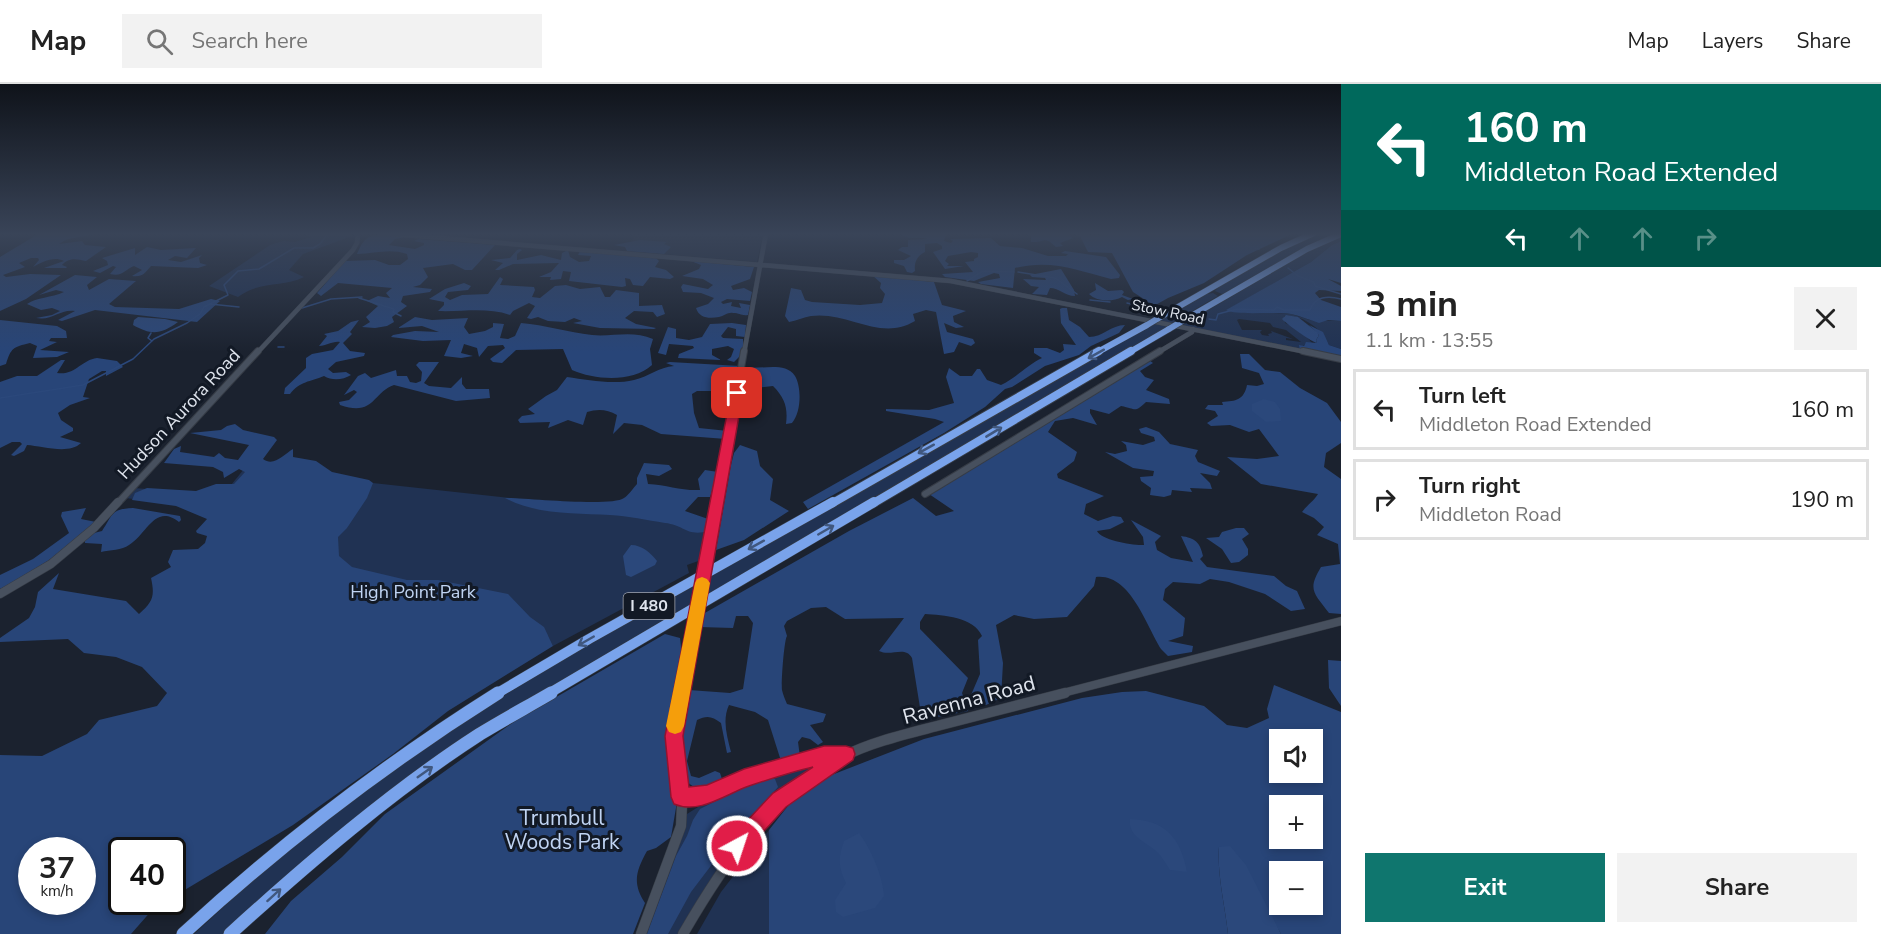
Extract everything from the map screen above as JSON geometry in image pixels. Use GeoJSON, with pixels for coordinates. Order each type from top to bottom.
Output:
{"type":"FeatureCollection","features":[{"type":"Feature","properties":{"kind":"highway","name":"I 480"},"geometry":{"type":"LineString","coordinates":[[183,934],[285,845],[335,805],[418,744],[471,709],[1147,322],[1157,319],[1238,273]]}},
{"type":"Feature","properties":{"kind":"highway","name":"I 480"},"geometry":{"type":"LineString","coordinates":[[230,934],[349,831],[418,777],[488,729],[1266,273]]}},
{"type":"Feature","properties":{"kind":"street","name":"Hudson Aurora Road"},"geometry":{"type":"LineString","coordinates":[[0,594],[51,564],[94,528],[332,273]]}},
{"type":"Feature","properties":{"kind":"street"},"geometry":{"type":"LineString","coordinates":[[641,934],[681,826],[674,736],[758,273]]}},
{"type":"Feature","properties":{"kind":"street","name":"Stow Road"},"geometry":{"type":"LineString","coordinates":[[863,273],[951,280],[1147,322],[1341,359]]}},
{"type":"Feature","properties":{"kind":"street"},"geometry":{"type":"LineString","coordinates":[[925,494],[1192,332],[1193,329]]}},
{"type":"Feature","properties":{"kind":"street","name":"Ravenna Road"},"geometry":{"type":"LineString","coordinates":[[683,934],[718,875],[756,824],[795,788],[846,754],[914,732],[1341,621]]}},
{"type":"Feature","properties":{"kind":"street"},"geometry":{"type":"LineString","coordinates":[[680,797],[708,795],[744,778],[791,764],[824,755],[846,754]]}},
{"type":"Feature","properties":{"kind":"green space"},"geometry":{"type":"Polygon","coordinates":[[[0,273],[9,273],[3,275],[6,277],[30,274],[61,275],[26,299],[0,311],[0,273]]]}},
{"type":"Feature","properties":{"kind":"green space"},"geometry":{"type":"Polygon","coordinates":[[[138,273],[144,273],[139,276],[132,276],[138,273]]]}},
{"type":"Feature","properties":{"kind":"green space"},"geometry":{"type":"Polygon","coordinates":[[[229,273],[295,273],[304,277],[255,288],[238,297],[209,286],[229,273]]]}},
{"type":"Feature","properties":{"kind":"green space"},"geometry":{"type":"Polygon","coordinates":[[[335,273],[426,273],[428,277],[420,285],[413,287],[432,289],[430,292],[403,296],[401,302],[407,306],[392,317],[394,322],[375,328],[362,327],[370,322],[366,317],[378,306],[367,301],[378,296],[390,298],[386,293],[392,288],[338,283],[321,296],[317,293],[335,273]]]}},
{"type":"Feature","properties":{"kind":"green space"},"geometry":{"type":"Polygon","coordinates":[[[549,273],[563,273],[561,279],[550,280],[551,277],[539,277],[549,273]]]}},
{"type":"Feature","properties":{"kind":"green space"},"geometry":{"type":"Polygon","coordinates":[[[571,273],[669,273],[674,277],[670,279],[650,277],[643,286],[633,285],[630,279],[625,278],[626,286],[622,287],[569,281],[571,273]]]}},
{"type":"Feature","properties":{"kind":"green space"},"geometry":{"type":"Polygon","coordinates":[[[690,273],[752,273],[750,279],[731,286],[733,290],[744,288],[752,292],[750,301],[727,299],[721,302],[723,304],[732,302],[731,306],[741,308],[739,303],[750,305],[748,315],[731,313],[712,318],[699,314],[696,308],[708,304],[714,298],[701,293],[683,292],[681,287],[683,284],[708,289],[713,285],[703,279],[682,276],[690,273]]]}},
{"type":"Feature","properties":{"kind":"green space"},"geometry":{"type":"Polygon","coordinates":[[[963,273],[1015,273],[1013,288],[978,282],[1000,278],[999,274],[994,273],[974,281],[945,277],[942,274],[963,273]]]}},
{"type":"Feature","properties":{"kind":"green space"},"geometry":{"type":"Polygon","coordinates":[[[1063,273],[1074,290],[1075,296],[1050,288],[1047,295],[1032,294],[1039,287],[1031,286],[1023,279],[1046,280],[1030,275],[1063,273]]]}},
{"type":"Feature","properties":{"kind":"green space"},"geometry":{"type":"Polygon","coordinates":[[[1088,273],[1118,273],[1120,275],[1119,278],[1111,279],[1088,273]]]}},
{"type":"Feature","properties":{"kind":"green space"},"geometry":{"type":"Polygon","coordinates":[[[1123,273],[1220,273],[1204,283],[1152,307],[1133,292],[1123,273]]]}},
{"type":"Feature","properties":{"kind":"green space"},"geometry":{"type":"Polygon","coordinates":[[[1240,273],[1261,273],[1228,292],[1222,294],[1215,291],[1240,273]]]}},
{"type":"Feature","properties":{"kind":"green space"},"geometry":{"type":"Polygon","coordinates":[[[1272,273],[1292,273],[1227,310],[1291,314],[1310,320],[1341,321],[1341,349],[1329,345],[1322,333],[1310,323],[1297,317],[1284,316],[1285,323],[1301,330],[1312,343],[1306,343],[1300,350],[1181,326],[1272,273]],[[1237,320],[1242,330],[1262,330],[1260,332],[1262,335],[1269,336],[1271,331],[1293,339],[1286,338],[1286,340],[1301,342],[1286,330],[1273,327],[1270,323],[1237,320]]]}},
{"type":"Feature","properties":{"kind":"green space"},"geometry":{"type":"Polygon","coordinates":[[[1292,273],[1341,273],[1341,283],[1328,279],[1341,286],[1341,291],[1319,290],[1315,293],[1321,300],[1341,307],[1341,321],[1328,320],[1319,323],[1291,314],[1239,313],[1226,310],[1292,273]]]}},
{"type":"Feature","properties":{"kind":"green space"},"geometry":{"type":"Polygon","coordinates":[[[75,275],[97,277],[87,285],[89,290],[109,279],[136,281],[109,304],[115,307],[179,309],[211,299],[220,301],[197,322],[95,310],[62,321],[58,320],[75,311],[47,318],[36,318],[60,311],[52,308],[41,310],[27,304],[64,292],[56,290],[39,295],[75,275]]]}},
{"type":"Feature","properties":{"kind":"green space"},"geometry":{"type":"Polygon","coordinates":[[[872,275],[934,282],[942,305],[966,311],[953,316],[954,322],[964,327],[956,328],[944,323],[947,332],[973,339],[975,343],[971,346],[959,342],[954,352],[944,354],[936,312],[926,310],[913,314],[915,321],[902,327],[889,328],[825,316],[811,316],[789,322],[785,316],[791,288],[801,290],[805,300],[812,302],[860,305],[882,303],[885,294],[880,288],[881,283],[872,275]]]}},
{"type":"Feature","properties":{"kind":"green space"},"geometry":{"type":"Polygon","coordinates":[[[500,277],[503,279],[500,285],[534,287],[532,297],[540,298],[555,286],[566,285],[580,289],[600,287],[605,297],[610,297],[616,290],[639,293],[639,306],[662,305],[665,314],[657,317],[653,312],[634,311],[625,318],[636,324],[656,328],[654,329],[600,328],[573,323],[582,321],[574,318],[565,322],[548,321],[538,317],[527,318],[535,306],[529,303],[510,315],[484,310],[438,311],[444,302],[429,299],[445,289],[464,283],[471,286],[468,290],[448,292],[445,297],[450,300],[462,295],[488,294],[500,277]]]}},
{"type":"Feature","properties":{"kind":"green space"},"geometry":{"type":"Polygon","coordinates":[[[1095,283],[1108,291],[1122,290],[1124,292],[1122,295],[1133,299],[1128,300],[1122,297],[1110,300],[1096,299],[1089,294],[1096,290],[1095,283]]]}},
{"type":"Feature","properties":{"kind":"green space"},"geometry":{"type":"Polygon","coordinates":[[[1213,293],[1218,296],[1172,323],[1160,321],[1207,294],[1213,293]]]}},
{"type":"Feature","properties":{"kind":"green space"},"geometry":{"type":"Polygon","coordinates":[[[1067,308],[1069,320],[1089,337],[1125,325],[1119,333],[1091,346],[1079,355],[1045,366],[1005,389],[985,407],[944,433],[808,509],[803,502],[944,422],[886,411],[886,409],[929,410],[954,403],[946,377],[949,368],[960,376],[972,376],[977,369],[980,369],[987,380],[1001,385],[1042,358],[1034,353],[1034,348],[1047,348],[1060,353],[1064,350],[1063,344],[1076,345],[1061,323],[1060,309],[1067,308]]]}},
{"type":"Feature","properties":{"kind":"green space"},"geometry":{"type":"Polygon","coordinates":[[[415,317],[432,320],[468,318],[464,327],[469,334],[485,331],[493,327],[493,323],[504,324],[500,338],[508,339],[515,336],[521,323],[592,335],[645,336],[653,339],[650,349],[652,365],[634,375],[602,378],[572,370],[563,349],[516,350],[502,363],[493,362],[490,359],[505,348],[503,345],[488,346],[479,357],[477,348],[464,344],[461,353],[473,356],[461,358],[444,356],[451,340],[423,341],[391,337],[415,331],[439,332],[422,326],[398,328],[415,317]]]}},
{"type":"Feature","properties":{"kind":"green space"},"geometry":{"type":"Polygon","coordinates":[[[0,320],[57,326],[66,331],[67,338],[51,338],[49,341],[57,342],[40,350],[69,352],[57,357],[33,358],[37,346],[30,343],[14,349],[6,364],[0,366],[0,320]]]}},
{"type":"Feature","properties":{"kind":"green space"},"geometry":{"type":"Polygon","coordinates":[[[359,320],[350,332],[352,334],[343,343],[350,351],[365,353],[364,356],[336,362],[328,369],[333,373],[346,372],[351,375],[338,379],[324,376],[301,384],[290,394],[284,394],[285,388],[306,368],[306,358],[312,354],[333,350],[340,342],[319,346],[327,336],[324,334],[338,331],[351,322],[359,320]]]}},
{"type":"Feature","properties":{"kind":"green space"},"geometry":{"type":"Polygon","coordinates":[[[1156,322],[1170,325],[704,597],[707,578],[1156,322]]]}},
{"type":"Feature","properties":{"kind":"green space"},"geometry":{"type":"Polygon","coordinates":[[[710,324],[746,325],[745,337],[736,336],[736,329],[728,327],[721,336],[743,339],[743,353],[734,362],[727,360],[734,349],[728,346],[712,349],[712,355],[721,360],[678,358],[679,354],[694,348],[693,346],[669,344],[666,355],[658,353],[668,327],[676,329],[676,338],[689,340],[702,337],[710,324]]]}},
{"type":"Feature","properties":{"kind":"green space"},"geometry":{"type":"Polygon","coordinates":[[[1309,325],[1323,332],[1329,345],[1341,349],[1341,358],[1300,350],[1299,345],[1304,346],[1306,342],[1317,343],[1319,335],[1309,325]]]}},
{"type":"Feature","properties":{"kind":"green space"},"geometry":{"type":"Polygon","coordinates":[[[1240,354],[1249,354],[1265,370],[1280,372],[1300,388],[1327,403],[1341,422],[1341,443],[1326,453],[1324,467],[1341,479],[1341,614],[1329,613],[1316,596],[1313,586],[1321,567],[1340,564],[1338,544],[1317,535],[1324,527],[1314,518],[1302,512],[1318,494],[1261,484],[1227,457],[1257,459],[1279,456],[1259,429],[1249,432],[1230,425],[1211,426],[1207,423],[1218,416],[1215,411],[1205,409],[1208,405],[1223,405],[1222,402],[1241,397],[1247,385],[1264,384],[1259,373],[1242,368],[1240,354]]]}},
{"type":"Feature","properties":{"kind":"green space"},"geometry":{"type":"Polygon","coordinates":[[[97,358],[117,361],[123,367],[106,376],[106,371],[102,371],[89,379],[83,397],[90,398],[70,405],[58,413],[61,420],[73,428],[73,431],[60,437],[81,443],[70,449],[27,445],[24,451],[14,456],[11,455],[22,444],[20,442],[12,442],[0,448],[0,382],[17,376],[37,376],[61,360],[65,360],[57,373],[69,372],[97,358]]]}},
{"type":"Feature","properties":{"kind":"green space"},"geometry":{"type":"Polygon","coordinates":[[[1149,360],[1153,363],[1140,371],[1145,377],[1154,380],[1146,390],[1169,399],[1170,404],[1146,402],[1135,409],[1121,406],[1109,414],[1090,409],[1097,425],[1073,418],[1055,421],[1048,432],[1077,452],[1074,461],[1057,474],[1058,478],[1104,496],[1086,504],[1084,514],[1098,521],[1113,516],[1121,517],[1124,522],[1110,529],[1097,531],[1105,537],[1144,545],[1143,537],[1131,520],[1161,536],[1155,542],[1157,550],[1171,558],[1193,562],[1181,536],[1190,538],[1200,547],[1203,556],[1200,559],[1207,567],[1274,576],[1286,586],[1297,591],[1305,609],[1291,611],[1265,594],[1229,582],[1210,579],[1200,584],[1173,582],[1165,589],[1163,600],[1185,618],[1183,636],[1168,641],[1193,646],[1192,652],[1168,656],[1161,649],[1136,602],[1128,592],[1108,578],[1096,577],[1094,586],[1067,617],[1034,619],[1014,615],[996,625],[1003,663],[1001,698],[986,705],[976,705],[971,695],[980,674],[978,640],[982,636],[978,630],[957,618],[925,614],[920,622],[920,629],[968,678],[962,693],[968,711],[922,720],[912,658],[906,652],[879,651],[904,618],[845,619],[826,607],[811,608],[787,621],[784,626],[787,636],[782,690],[787,704],[826,714],[823,722],[810,725],[823,742],[818,745],[802,737],[798,742],[800,757],[781,761],[768,720],[755,712],[729,705],[726,722],[731,752],[727,753],[721,723],[704,717],[697,720],[687,761],[691,776],[699,778],[715,771],[720,773],[722,779],[707,786],[694,787],[689,784],[681,762],[680,738],[689,690],[730,693],[743,689],[753,623],[748,616],[736,616],[733,628],[699,627],[703,614],[849,531],[913,498],[936,516],[954,511],[929,494],[1149,360]]]}},
{"type":"Feature","properties":{"kind":"green space"},"geometry":{"type":"Polygon","coordinates":[[[419,362],[439,362],[424,383],[429,386],[451,388],[462,377],[462,384],[466,389],[489,389],[490,398],[456,401],[394,385],[366,406],[351,408],[340,405],[339,402],[349,400],[357,392],[354,390],[344,395],[358,376],[365,373],[371,378],[396,370],[397,376],[407,376],[410,382],[421,381],[422,372],[416,365],[419,362]]]}},
{"type":"Feature","properties":{"kind":"green space"},"geometry":{"type":"Polygon","coordinates":[[[666,363],[740,366],[736,391],[697,391],[692,394],[694,413],[699,428],[728,431],[726,439],[661,434],[642,425],[624,423],[613,434],[617,415],[602,410],[587,412],[583,425],[568,420],[548,428],[550,422],[520,423],[518,420],[522,416],[535,414],[528,409],[557,390],[567,377],[600,382],[626,381],[639,379],[663,368],[674,366],[666,363]]]}},
{"type":"Feature","properties":{"kind":"green space"},"geometry":{"type":"Polygon","coordinates":[[[773,367],[788,370],[793,373],[797,381],[800,394],[799,407],[792,423],[786,424],[785,403],[773,386],[755,388],[743,382],[745,368],[773,367]]]}},
{"type":"Feature","properties":{"kind":"green space","name":"High Point Park"},"geometry":{"type":"Polygon","coordinates":[[[235,424],[243,430],[274,437],[277,440],[263,459],[267,461],[275,461],[293,449],[293,457],[316,461],[332,472],[369,480],[373,483],[367,498],[347,528],[338,537],[339,556],[352,567],[407,580],[438,580],[508,594],[530,617],[544,627],[553,646],[448,711],[393,754],[293,825],[186,889],[186,837],[108,837],[108,915],[148,915],[131,934],[0,934],[0,755],[42,756],[87,734],[99,720],[157,706],[167,693],[142,667],[116,657],[84,653],[68,639],[0,642],[0,638],[29,618],[35,607],[38,592],[59,573],[53,589],[126,601],[139,614],[144,610],[152,598],[151,578],[171,567],[168,562],[173,550],[198,549],[205,543],[207,536],[196,531],[207,519],[176,506],[132,500],[135,493],[147,488],[196,491],[216,484],[234,484],[245,472],[239,469],[224,478],[223,472],[213,467],[164,463],[174,449],[181,446],[180,452],[214,457],[219,453],[225,458],[238,460],[249,445],[190,433],[221,430],[235,424]]]}},
{"type":"Feature","properties":{"kind":"green space"},"geometry":{"type":"Polygon","coordinates":[[[1146,427],[1159,432],[1170,444],[1198,450],[1195,456],[1198,462],[1220,471],[1217,476],[1200,473],[1210,483],[1212,489],[1190,488],[1192,492],[1172,490],[1171,495],[1164,497],[1150,495],[1151,488],[1141,481],[1140,477],[1153,476],[1154,471],[1133,468],[1105,452],[1115,454],[1127,451],[1126,445],[1121,441],[1143,445],[1155,441],[1154,437],[1141,433],[1139,429],[1146,427]]]}},
{"type":"Feature","properties":{"kind":"green space"},"geometry":{"type":"Polygon","coordinates":[[[740,445],[757,451],[760,466],[773,479],[770,500],[789,511],[744,540],[716,550],[731,465],[734,453],[740,445]]]}},
{"type":"Feature","properties":{"kind":"green space"},"geometry":{"type":"Polygon","coordinates":[[[644,463],[669,465],[672,469],[659,476],[646,474],[648,484],[687,490],[700,490],[698,479],[705,470],[718,472],[710,497],[698,497],[685,511],[711,520],[709,531],[695,533],[672,524],[624,516],[529,508],[505,498],[586,502],[616,501],[626,497],[637,484],[637,478],[644,463]]]}},
{"type":"Feature","properties":{"kind":"green space","name":"High Point Park"},"geometry":{"type":"Polygon","coordinates":[[[244,469],[711,520],[704,559],[687,565],[689,573],[553,646],[548,636],[512,656],[242,511],[125,498],[134,488],[223,495],[244,469]]]}},
{"type":"Feature","properties":{"kind":"green space"},"geometry":{"type":"Polygon","coordinates":[[[86,508],[81,519],[96,522],[50,559],[27,575],[0,589],[0,575],[33,559],[69,533],[61,516],[62,512],[86,508]]]}},
{"type":"Feature","properties":{"kind":"green space"},"geometry":{"type":"Polygon","coordinates":[[[133,508],[180,516],[181,520],[179,522],[164,516],[157,518],[135,540],[119,549],[101,552],[102,544],[85,543],[85,540],[94,533],[102,531],[116,511],[133,508]]]}},
{"type":"Feature","properties":{"kind":"green space"},"geometry":{"type":"Polygon","coordinates":[[[1244,528],[1249,534],[1242,539],[1248,549],[1248,555],[1239,562],[1231,563],[1222,549],[1206,538],[1219,537],[1222,532],[1244,528]]]}},
{"type":"Feature","properties":{"kind":"green space"},"geometry":{"type":"Polygon","coordinates":[[[698,582],[694,602],[481,728],[225,934],[194,934],[266,868],[334,813],[442,733],[698,582]]]}},
{"type":"Feature","properties":{"kind":"green space","name":"Trumbull Woods Park"},"geometry":{"type":"Polygon","coordinates":[[[665,634],[680,638],[682,654],[669,738],[677,802],[671,837],[656,848],[647,851],[638,871],[638,889],[645,903],[633,934],[265,934],[291,901],[342,857],[385,814],[515,721],[665,634]]]}},
{"type":"Feature","properties":{"kind":"green space"},"geometry":{"type":"Polygon","coordinates":[[[1328,660],[1341,661],[1341,706],[1329,688],[1328,660]]]}},
{"type":"Feature","properties":{"kind":"green space"},"geometry":{"type":"Polygon","coordinates":[[[1274,685],[1341,712],[1341,934],[1281,934],[1270,915],[1323,915],[1323,861],[1269,861],[1269,914],[1219,847],[1220,879],[1228,934],[769,934],[769,830],[795,797],[829,776],[924,739],[1082,698],[1122,692],[1146,691],[1204,706],[1227,725],[1247,728],[1269,718],[1267,709],[1274,685]]]}},
{"type":"Feature","properties":{"kind":"green space"},"geometry":{"type":"Polygon","coordinates":[[[812,761],[824,761],[759,813],[739,837],[678,934],[646,934],[677,851],[687,814],[725,790],[812,761]]]}},
{"type":"Feature","properties":{"kind":"green space"},"geometry":{"type":"Polygon","coordinates":[[[768,779],[775,779],[778,787],[735,834],[691,892],[668,934],[647,934],[676,856],[700,809],[736,791],[768,779]]]}},
{"type":"Feature","properties":{"kind":"green space"},"geometry":{"type":"Polygon","coordinates":[[[769,830],[769,934],[697,934],[721,892],[769,830]]]}},
{"type":"Feature","properties":{"kind":"shaded area"},"geometry":{"type":"Polygon","coordinates":[[[1286,315],[1298,317],[1317,332],[1319,335],[1317,343],[1284,321],[1282,319],[1286,315]]]}},
{"type":"Feature","properties":{"kind":"shaded area"},"geometry":{"type":"Polygon","coordinates":[[[138,317],[178,322],[161,331],[150,332],[133,325],[134,320],[138,317]]]}},
{"type":"Feature","properties":{"kind":"shaded area"},"geometry":{"type":"Polygon","coordinates":[[[1264,399],[1275,402],[1280,409],[1281,421],[1266,422],[1252,411],[1252,404],[1264,399]]]}},
{"type":"Feature","properties":{"kind":"shaded area"},"geometry":{"type":"Polygon","coordinates":[[[631,545],[646,550],[657,561],[655,565],[631,577],[626,575],[623,556],[631,545]]]}},
{"type":"Feature","properties":{"kind":"shaded area"},"geometry":{"type":"Polygon","coordinates":[[[1130,819],[1153,823],[1170,834],[1181,850],[1187,872],[1170,870],[1158,853],[1134,834],[1130,819]]]}},
{"type":"Feature","properties":{"kind":"shaded area"},"geometry":{"type":"Polygon","coordinates":[[[859,833],[876,863],[884,896],[875,908],[843,917],[836,912],[835,900],[846,883],[840,867],[841,852],[844,841],[859,833]]]}},
{"type":"Feature","properties":{"kind":"shaded area"},"geometry":{"type":"Polygon","coordinates":[[[1230,846],[1246,865],[1269,910],[1269,915],[1271,915],[1281,934],[1228,934],[1220,879],[1219,847],[1230,846]]]}},
{"type":"Feature","properties":{"kind":"waterway"},"geometry":{"type":"LineString","coordinates":[[210,304],[228,295],[224,285],[236,273]]}},
{"type":"Feature","properties":{"kind":"waterway"},"geometry":{"type":"LineString","coordinates":[[967,281],[980,273]]}},
{"type":"Feature","properties":{"kind":"waterway"},"geometry":{"type":"LineString","coordinates":[[1022,273],[1055,278],[1077,294]]}},
{"type":"Feature","properties":{"kind":"waterway"},"geometry":{"type":"LineString","coordinates":[[1294,273],[1314,282],[1315,286],[1341,294]]}},
{"type":"Feature","properties":{"kind":"waterway"},"geometry":{"type":"LineString","coordinates":[[302,308],[331,299],[362,297]]}},
{"type":"Feature","properties":{"kind":"waterway"},"geometry":{"type":"LineString","coordinates":[[359,298],[394,309],[393,312],[401,316]]}},
{"type":"Feature","properties":{"kind":"waterway"},"geometry":{"type":"LineString","coordinates":[[1209,319],[1216,320],[1218,314],[1237,309],[1274,310],[1277,307],[1284,310],[1310,310],[1315,302],[1323,298],[1341,299]]}},
{"type":"Feature","properties":{"kind":"waterway"},"geometry":{"type":"LineString","coordinates":[[1090,300],[1110,302]]}},
{"type":"Feature","properties":{"kind":"waterway"},"geometry":{"type":"LineString","coordinates":[[1127,303],[1139,306]]}},
{"type":"Feature","properties":{"kind":"waterway"},"geometry":{"type":"LineString","coordinates":[[152,341],[187,323],[210,304]]}},
{"type":"Feature","properties":{"kind":"waterway"},"geometry":{"type":"LineString","coordinates":[[210,304],[239,307]]}},
{"type":"Feature","properties":{"kind":"waterway"},"geometry":{"type":"LineString","coordinates":[[151,333],[148,338],[152,341]]}},
{"type":"Feature","properties":{"kind":"waterway"},"geometry":{"type":"LineString","coordinates":[[0,398],[83,385],[133,359],[152,341]]}},
{"type":"Feature","properties":{"kind":"waterway"},"geometry":{"type":"LineString","coordinates":[[278,347],[284,347]]}},
{"type":"Feature","properties":{"kind":"slow traffic"},"geometry":{"type":"LineString","coordinates":[[675,726],[702,583]]}},
{"type":"Feature","properties":{"kind":"route"},"geometry":{"type":"LineString","coordinates":[[737,393],[677,714],[674,754],[680,797],[694,798],[708,795],[744,778],[780,766],[824,755],[846,754],[779,800],[737,846]]}}]}
